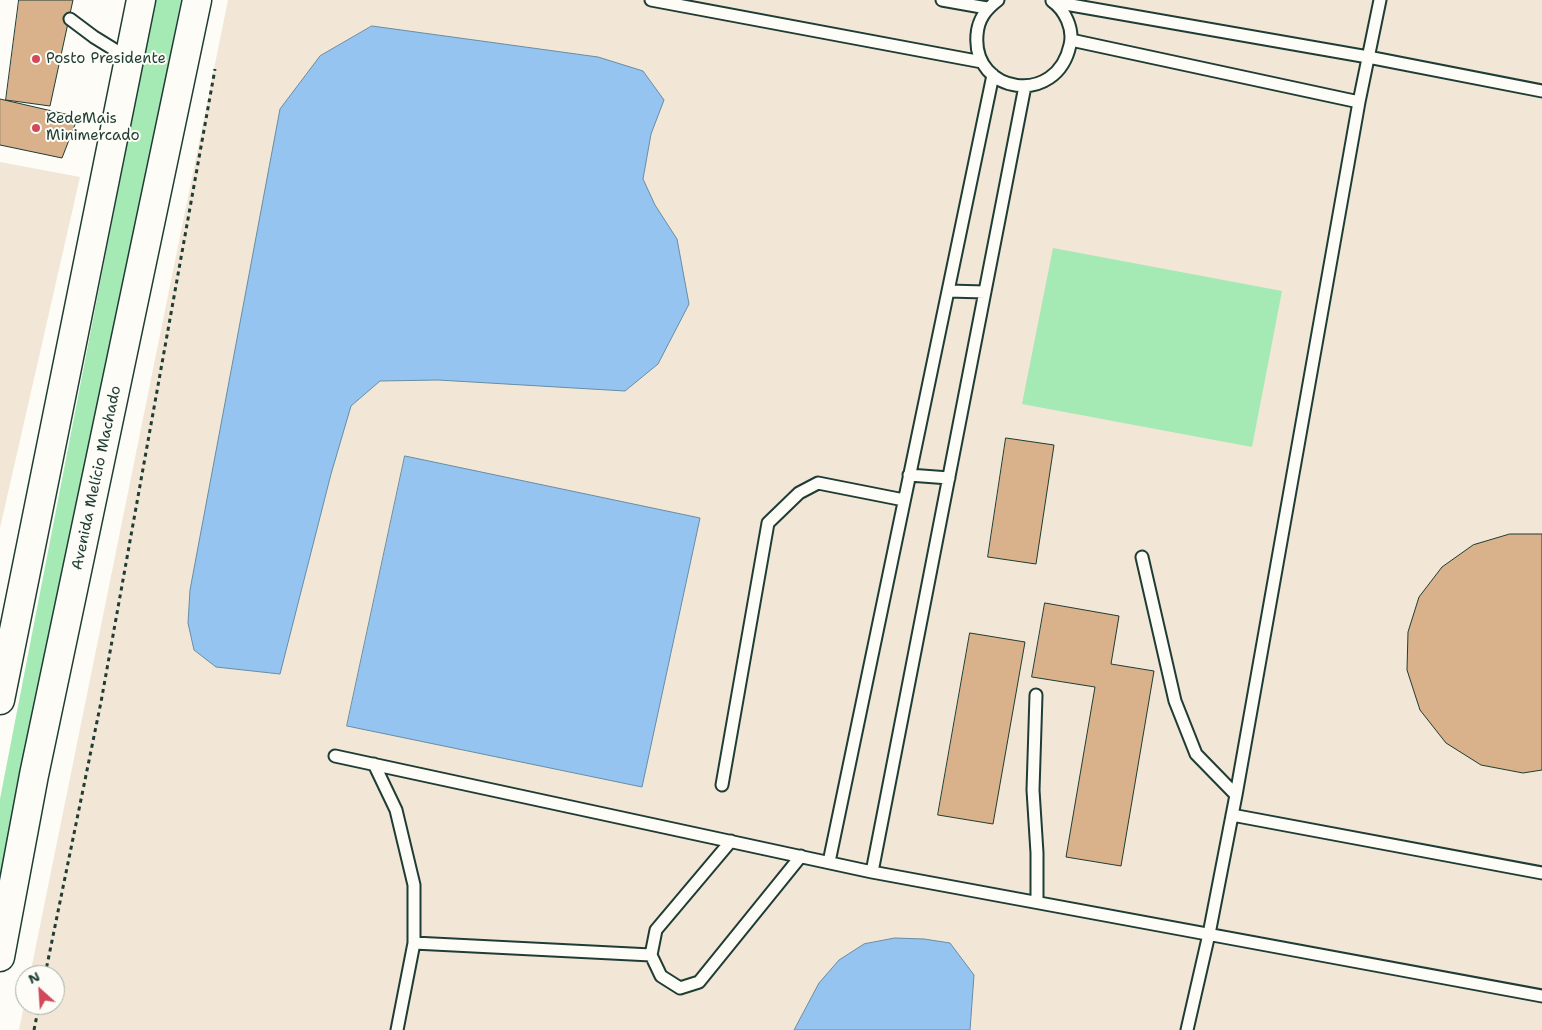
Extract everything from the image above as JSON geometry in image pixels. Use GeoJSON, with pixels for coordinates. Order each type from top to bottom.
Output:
{"type":"FeatureCollection","features":[{"type":"Feature","properties":{"kind":"main road"},"geometry":{"type":"LineString","coordinates":[[0,700],[141,0]]}},
{"type":"Feature","properties":{"kind":"main road","name":"Avenida Melício Machado"},"geometry":{"type":"LineString","coordinates":[[0,957],[34,775],[197,0]]}},
{"type":"Feature","properties":{"kind":"lane"},"geometry":{"type":"LineString","coordinates":[[651,0],[982,62]]}},
{"type":"Feature","properties":{"kind":"lane"},"geometry":{"type":"LineString","coordinates":[[942,0],[987,8]]}},
{"type":"Feature","properties":{"kind":"lane"},"geometry":{"type":"LineString","coordinates":[[998,0],[987,8],[978,25],[976,44],[982,62],[993,75],[1008,84],[1025,86],[1042,83],[1057,72],[1068,58],[1071,40],[1068,19],[1052,1]]}},
{"type":"Feature","properties":{"kind":"lane"},"geometry":{"type":"LineString","coordinates":[[1187,1030],[1209,934],[1236,796],[1359,102],[1380,0]]}},
{"type":"Feature","properties":{"kind":"lane"},"geometry":{"type":"LineString","coordinates":[[1052,1],[1368,57],[1542,91]]}},
{"type":"Feature","properties":{"kind":"lane"},"geometry":{"type":"LineString","coordinates":[[70,18],[94,37],[128,58]]}},
{"type":"Feature","properties":{"kind":"lane"},"geometry":{"type":"LineString","coordinates":[[1071,40],[1359,102]]}},
{"type":"Feature","properties":{"kind":"lane"},"geometry":{"type":"LineString","coordinates":[[829,862],[993,75]]}},
{"type":"Feature","properties":{"kind":"lane"},"geometry":{"type":"LineString","coordinates":[[872,872],[1025,86]]}},
{"type":"Feature","properties":{"kind":"lane"},"geometry":{"type":"LineString","coordinates":[[948,291],[985,292]]}},
{"type":"Feature","properties":{"kind":"lane"},"geometry":{"type":"LineString","coordinates":[[910,475],[949,478]]}},
{"type":"Feature","properties":{"kind":"lane"},"geometry":{"type":"LineString","coordinates":[[722,785],[768,523],[799,493],[818,484],[904,500]]}},
{"type":"Feature","properties":{"kind":"lane"},"geometry":{"type":"LineString","coordinates":[[1142,557],[1175,701],[1196,754],[1236,796]]}},
{"type":"Feature","properties":{"kind":"lane"},"geometry":{"type":"LineString","coordinates":[[1036,695],[1033,790],[1037,853],[1036,902]]}},
{"type":"Feature","properties":{"kind":"lane"},"geometry":{"type":"LineString","coordinates":[[335,756],[872,872],[1542,996]]}},
{"type":"Feature","properties":{"kind":"lane"},"geometry":{"type":"LineString","coordinates":[[374,764],[396,810],[414,886],[414,943],[397,1030]]}},
{"type":"Feature","properties":{"kind":"lane"},"geometry":{"type":"LineString","coordinates":[[1232,815],[1542,873]]}},
{"type":"Feature","properties":{"kind":"lane"},"geometry":{"type":"LineString","coordinates":[[731,841],[656,930],[651,955],[661,976],[680,988],[700,982],[801,856]]}},
{"type":"Feature","properties":{"kind":"lane"},"geometry":{"type":"LineString","coordinates":[[414,943],[651,955]]}},
{"type":"Feature","properties":{"kind":"path"},"geometry":{"type":"LineString","coordinates":[[47,965],[101,702],[215,68]]}},
{"type":"Feature","properties":{"kind":"path"},"geometry":{"type":"LineString","coordinates":[[34,1030],[37,1015]]}},
{"type":"Feature","properties":{"kind":"shaded area"},"geometry":{"type":"Polygon","coordinates":[[[228,0],[1542,0],[1542,1030],[19,1030],[22,1015],[65,1015],[65,965],[32,965],[228,0]]]}},
{"type":"Feature","properties":{"kind":"shaded area"},"geometry":{"type":"Polygon","coordinates":[[[0,162],[80,177],[0,528],[0,162]]]}},
{"type":"Feature","properties":{"kind":"green space"},"geometry":{"type":"Polygon","coordinates":[[[155,0],[181,0],[0,922],[0,799],[155,0]]]}},
{"type":"Feature","properties":{"kind":"green space"},"geometry":{"type":"Polygon","coordinates":[[[1053,248],[1282,291],[1252,447],[1022,404],[1053,248]]]}},
{"type":"Feature","properties":{"kind":"water"},"geometry":{"type":"Polygon","coordinates":[[[372,26],[598,57],[643,71],[664,100],[651,134],[643,179],[655,205],[677,239],[689,304],[658,364],[625,391],[438,380],[380,381],[351,406],[331,474],[280,674],[216,667],[194,650],[188,623],[190,590],[280,109],[320,56],[372,26]]]}},
{"type":"Feature","properties":{"kind":"water"},"geometry":{"type":"Polygon","coordinates":[[[405,456],[700,518],[642,787],[347,726],[405,456]]]}},
{"type":"Feature","properties":{"kind":"water"},"geometry":{"type":"Polygon","coordinates":[[[895,938],[924,939],[950,943],[974,975],[970,1030],[794,1030],[819,983],[839,960],[864,944],[895,938]]]}},
{"type":"Feature","properties":{"kind":"building","name":"Posto Presidente"},"geometry":{"type":"Polygon","coordinates":[[[19,0],[73,0],[50,106],[6,100],[19,0]]]}},
{"type":"Feature","properties":{"kind":"building"},"geometry":{"type":"Polygon","coordinates":[[[0,99],[78,117],[62,158],[0,145],[0,99]]]}},
{"type":"Feature","properties":{"kind":"building"},"geometry":{"type":"Polygon","coordinates":[[[1006,438],[1054,445],[1036,564],[988,557],[1006,438]]]}},
{"type":"Feature","properties":{"kind":"building"},"geometry":{"type":"Polygon","coordinates":[[[1510,534],[1542,534],[1542,770],[1523,773],[1481,765],[1446,743],[1420,710],[1407,670],[1408,632],[1419,597],[1442,567],[1473,545],[1510,534]]]}},
{"type":"Feature","properties":{"kind":"building"},"geometry":{"type":"Polygon","coordinates":[[[1045,603],[1119,616],[1111,664],[1154,671],[1121,866],[1066,857],[1095,687],[1032,677],[1045,603]]]}},
{"type":"Feature","properties":{"kind":"building"},"geometry":{"type":"Polygon","coordinates":[[[970,633],[1025,642],[993,824],[938,815],[970,633]]]}},
{"type":"Feature","properties":{"kind":"place","name":"Posto Presidente"},"geometry":{"type":"Point","coordinates":[36,59]}},
{"type":"Feature","properties":{"kind":"place","name":"RedeMais Minimercado"},"geometry":{"type":"Point","coordinates":[36,128]}}]}
